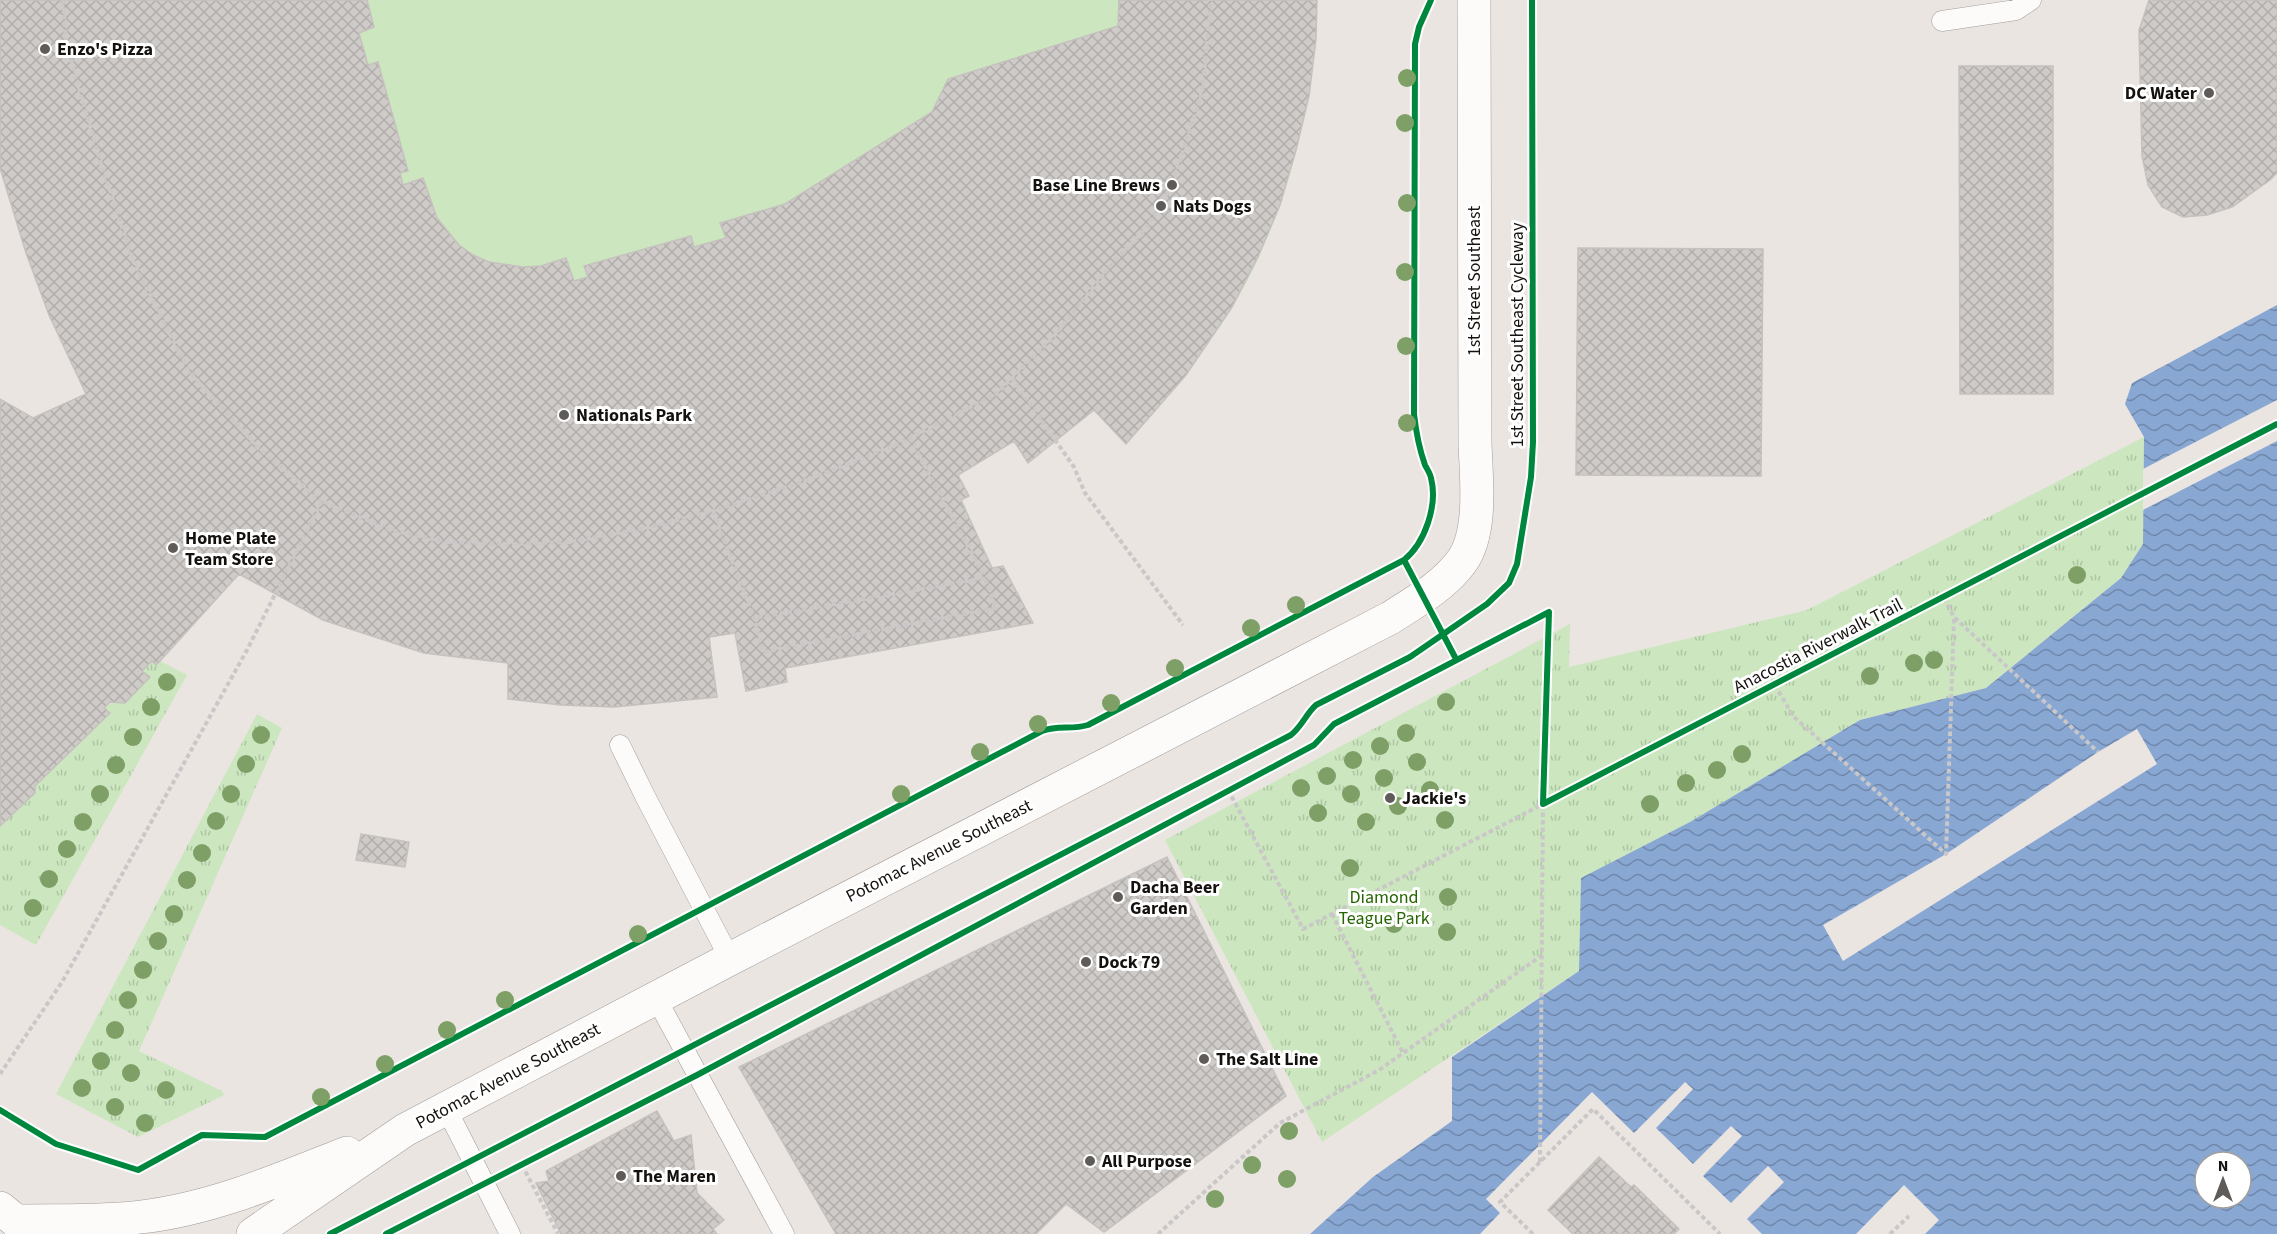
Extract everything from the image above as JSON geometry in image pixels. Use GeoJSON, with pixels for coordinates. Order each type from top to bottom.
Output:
{"type":"FeatureCollection","features":[{"type":"Feature","properties":{"kind":"street","name":"1st Street Southeast"},"geometry":{"type":"LineString","coordinates":[[1464,560],[1472,540],[1477,501],[1474,0]]}},
{"type":"Feature","properties":{"kind":"street","name":"Potomac Avenue Southeast"},"geometry":{"type":"LineString","coordinates":[[253,1234],[405,1130],[730,959],[1390,618],[1424,597],[1464,560]]}},
{"type":"Feature","properties":{"kind":"street","name":"Potomac Avenue Southeast"},"geometry":{"type":"LineString","coordinates":[[14,1221],[140,1218],[205,1204],[282,1179],[405,1130]]}},
{"type":"Feature","properties":{"kind":"lane"},"geometry":{"type":"LineString","coordinates":[[1942,21],[2016,10],[2031,0]]}},
{"type":"Feature","properties":{"kind":"lane"},"geometry":{"type":"LineString","coordinates":[[620,745],[730,959]]}},
{"type":"Feature","properties":{"kind":"lane"},"geometry":{"type":"LineString","coordinates":[[656,998],[784,1234]]}},
{"type":"Feature","properties":{"kind":"lane"},"geometry":{"type":"LineString","coordinates":[[446,1108],[510,1234]]}},
{"type":"Feature","properties":{"kind":"path"},"geometry":{"type":"LineString","coordinates":[[63,0],[66,43],[101,164],[134,263],[188,370],[258,448],[322,501],[390,530],[447,542],[509,544],[569,542],[646,528],[713,511],[802,482],[910,438],[996,394],[1056,334],[1112,265],[1146,228],[1172,185],[1202,93],[1211,0]]}},
{"type":"Feature","properties":{"kind":"path"},"geometry":{"type":"LineString","coordinates":[[1012,378],[1074,467],[1085,493],[1183,625]]}},
{"type":"Feature","properties":{"kind":"path"},"geometry":{"type":"LineString","coordinates":[[713,511],[754,618],[763,652],[996,608],[986,578],[910,438]]}},
{"type":"Feature","properties":{"kind":"path"},"geometry":{"type":"LineString","coordinates":[[0,1074],[68,971],[247,650],[322,501]]}},
{"type":"Feature","properties":{"kind":"path"},"geometry":{"type":"LineString","coordinates":[[754,618],[986,578]]}},
{"type":"Feature","properties":{"kind":"path"},"geometry":{"type":"LineString","coordinates":[[1933,603],[1954,592]]}},
{"type":"Feature","properties":{"kind":"path"},"geometry":{"type":"LineString","coordinates":[[1944,598],[1954,617],[2098,752]]}},
{"type":"Feature","properties":{"kind":"path"},"geometry":{"type":"LineString","coordinates":[[1540,1162],[1543,804],[1549,612]]}},
{"type":"Feature","properties":{"kind":"path"},"geometry":{"type":"LineString","coordinates":[[1775,685],[1793,716],[1946,854],[1954,617]]}},
{"type":"Feature","properties":{"kind":"path"},"geometry":{"type":"LineString","coordinates":[[1449,644],[1456,659]]}},
{"type":"Feature","properties":{"kind":"path"},"geometry":{"type":"LineString","coordinates":[[1228,790],[1303,929],[1553,799]]}},
{"type":"Feature","properties":{"kind":"path"},"geometry":{"type":"LineString","coordinates":[[1332,914],[1403,1053]]}},
{"type":"Feature","properties":{"kind":"path"},"geometry":{"type":"LineString","coordinates":[[1158,1234],[1280,1123],[1379,1070],[1541,956]]}},
{"type":"Feature","properties":{"kind":"path"},"geometry":{"type":"LineString","coordinates":[[1533,1234],[1500,1202],[1593,1109],[1720,1234]]}},
{"type":"Feature","properties":{"kind":"path"},"geometry":{"type":"LineString","coordinates":[[522,1165],[558,1234]]}},
{"type":"Feature","properties":{"kind":"path"},"geometry":{"type":"LineString","coordinates":[[1890,1234],[1909,1216]]}},
{"type":"Feature","properties":{"kind":"green space","name":"Nationals Park"},"geometry":{"type":"Polygon","coordinates":[[[0,0],[1317,0],[1311,79],[1304,119],[1282,198],[1268,237],[1251,273],[1232,308],[1195,361],[1126,444],[1094,410],[1028,463],[1013,441],[958,475],[969,496],[962,500],[992,568],[1003,566],[1033,623],[786,668],[787,682],[735,633],[709,637],[717,697],[614,707],[561,705],[508,699],[508,663],[424,653],[323,620],[239,574],[160,661],[152,661],[142,670],[150,677],[125,703],[111,702],[105,708],[110,713],[35,786],[35,793],[0,826],[0,399],[33,418],[86,394],[49,315],[26,253],[0,168],[0,0]]]}},
{"type":"Feature","properties":{"kind":"green space","name":"Diamond Teague Park"},"geometry":{"type":"Polygon","coordinates":[[[2144,437],[2143,544],[2121,578],[1986,688],[1860,720],[1690,822],[1582,878],[1579,971],[1322,1142],[1165,840],[1570,624],[1569,667],[1807,610],[2144,437]]]}},
{"type":"Feature","properties":{"kind":"green space"},"geometry":{"type":"Polygon","coordinates":[[[152,661],[160,661],[187,675],[36,945],[0,925],[0,826],[35,793],[35,786],[110,713],[104,708],[149,677],[142,671],[152,661]]]}},
{"type":"Feature","properties":{"kind":"green space"},"geometry":{"type":"Polygon","coordinates":[[[257,714],[282,728],[139,1051],[222,1091],[224,1095],[138,1137],[56,1094],[257,714]]]}},
{"type":"Feature","properties":{"kind":"water"},"geometry":{"type":"Polygon","coordinates":[[[2277,305],[2277,1234],[1310,1234],[1373,1177],[1452,1121],[1452,1057],[1579,971],[1581,878],[1690,822],[1860,720],[1986,688],[2121,578],[2143,544],[2144,437],[2125,404],[2132,383],[2277,305]]]}},
{"type":"Feature","properties":{"kind":"pier"},"geometry":{"type":"Polygon","coordinates":[[[2277,400],[2277,441],[2143,510],[2143,469],[2277,400]]]}},
{"type":"Feature","properties":{"kind":"pier"},"geometry":{"type":"Polygon","coordinates":[[[2137,729],[2157,764],[1843,961],[1823,925],[1946,854],[2098,752],[2137,729]]]}},
{"type":"Feature","properties":{"kind":"pier"},"geometry":{"type":"Polygon","coordinates":[[[1685,1082],[1693,1089],[1656,1128],[1693,1164],[1731,1126],[1742,1136],[1703,1176],[1731,1203],[1768,1166],[1784,1182],[1747,1219],[1762,1234],[1480,1234],[1500,1213],[1486,1199],[1592,1092],[1634,1133],[1685,1082]]]}},
{"type":"Feature","properties":{"kind":"pier"},"geometry":{"type":"Polygon","coordinates":[[[1904,1185],[1939,1220],[1925,1234],[1856,1234],[1904,1185]]]}},
{"type":"Feature","properties":{"kind":"building","name":"Nationals Park"},"geometry":{"type":"Polygon","coordinates":[[[0,0],[367,0],[374,27],[359,33],[368,65],[378,62],[408,171],[400,173],[403,185],[423,178],[437,218],[459,245],[473,255],[489,262],[523,267],[541,266],[566,258],[574,281],[588,277],[584,266],[691,236],[694,247],[726,238],[720,223],[785,204],[932,112],[948,79],[1118,26],[1119,0],[1317,0],[1316,39],[1309,96],[1280,205],[1258,257],[1232,307],[1186,375],[1126,444],[1094,410],[1028,463],[1014,441],[958,475],[969,496],[961,500],[992,568],[1003,566],[1033,623],[785,668],[787,682],[746,691],[735,633],[709,637],[717,697],[614,707],[561,705],[508,699],[508,663],[424,653],[323,620],[239,574],[156,665],[152,661],[142,671],[150,677],[125,703],[110,702],[104,708],[110,713],[35,786],[35,793],[0,826],[0,399],[33,418],[86,394],[49,315],[26,253],[0,168],[0,0]]]}},
{"type":"Feature","properties":{"kind":"building","name":"DC Water"},"geometry":{"type":"Polygon","coordinates":[[[2149,0],[2277,0],[2277,173],[2232,207],[2207,215],[2183,217],[2162,207],[2148,185],[2142,156],[2139,30],[2149,0]]]}},
{"type":"Feature","properties":{"kind":"building"},"geometry":{"type":"Polygon","coordinates":[[[1959,66],[2053,66],[2053,394],[1960,394],[1959,66]]]}},
{"type":"Feature","properties":{"kind":"building"},"geometry":{"type":"Polygon","coordinates":[[[1578,248],[1763,249],[1761,476],[1576,475],[1578,248]]]}},
{"type":"Feature","properties":{"kind":"building"},"geometry":{"type":"Polygon","coordinates":[[[361,834],[409,842],[405,867],[356,860],[361,834]]]}},
{"type":"Feature","properties":{"kind":"building","name":"Dock 79"},"geometry":{"type":"Polygon","coordinates":[[[1167,857],[1286,1096],[1104,1232],[1066,1204],[1036,1234],[836,1234],[739,1067],[1167,857]]]}},
{"type":"Feature","properties":{"kind":"building","name":"The Maren"},"geometry":{"type":"Polygon","coordinates":[[[657,1111],[674,1141],[691,1135],[697,1193],[724,1220],[713,1229],[717,1234],[561,1234],[536,1183],[549,1181],[546,1171],[657,1111]]]}},
{"type":"Feature","properties":{"kind":"building"},"geometry":{"type":"Polygon","coordinates":[[[1599,1157],[1631,1187],[1634,1185],[1679,1229],[1674,1234],[1573,1234],[1548,1210],[1599,1157]]]}},
{"type":"Feature","properties":{"kind":"cycle path"},"geometry":{"type":"LineString","coordinates":[[0,1110],[56,1144],[138,1170],[202,1135],[265,1137],[1042,731],[1088,725],[1404,560],[1424,534],[1433,500],[1431,478],[1421,452],[1414,414],[1415,44],[1419,27],[1431,0]]}},
{"type":"Feature","properties":{"kind":"cycle path","name":"1st Street Southeast Cycleway"},"geometry":{"type":"LineString","coordinates":[[330,1234],[1291,735],[1316,705],[1410,657],[1487,604],[1509,583],[1517,564],[1531,477],[1533,442],[1532,0]]}},
{"type":"Feature","properties":{"kind":"cycle path","name":"Anacostia Riverwalk Trail"},"geometry":{"type":"LineString","coordinates":[[386,1234],[699,1074],[1314,745],[1334,724],[1549,612],[1543,804],[2277,424]]}},
{"type":"Feature","properties":{"kind":"cycle path"},"geometry":{"type":"LineString","coordinates":[[1404,560],[1456,659]]}},
{"type":"Feature","properties":{"kind":"place","name":"Enzo's Pizza"},"geometry":{"type":"Point","coordinates":[45,49]}},
{"type":"Feature","properties":{"kind":"place","name":"DC Water"},"geometry":{"type":"Point","coordinates":[2209,93]}},
{"type":"Feature","properties":{"kind":"place","name":"Base Line Brews"},"geometry":{"type":"Point","coordinates":[1172,185]}},
{"type":"Feature","properties":{"kind":"place","name":"Nats Dogs"},"geometry":{"type":"Point","coordinates":[1161,206]}},
{"type":"Feature","properties":{"kind":"place","name":"Nationals Park"},"geometry":{"type":"Point","coordinates":[564,415]}},
{"type":"Feature","properties":{"kind":"place","name":"Home Plate Team Store"},"geometry":{"type":"Point","coordinates":[173,548]}},
{"type":"Feature","properties":{"kind":"place","name":"Jackie's"},"geometry":{"type":"Point","coordinates":[1390,798]}},
{"type":"Feature","properties":{"kind":"place","name":"Dacha Beer Garden"},"geometry":{"type":"Point","coordinates":[1118,897]}},
{"type":"Feature","properties":{"kind":"place","name":"Dock 79"},"geometry":{"type":"Point","coordinates":[1086,962]}},
{"type":"Feature","properties":{"kind":"place","name":"The Salt Line"},"geometry":{"type":"Point","coordinates":[1204,1059]}},
{"type":"Feature","properties":{"kind":"place","name":"All Purpose"},"geometry":{"type":"Point","coordinates":[1090,1161]}},
{"type":"Feature","properties":{"kind":"place","name":"The Maren"},"geometry":{"type":"Point","coordinates":[621,1176]}}]}
